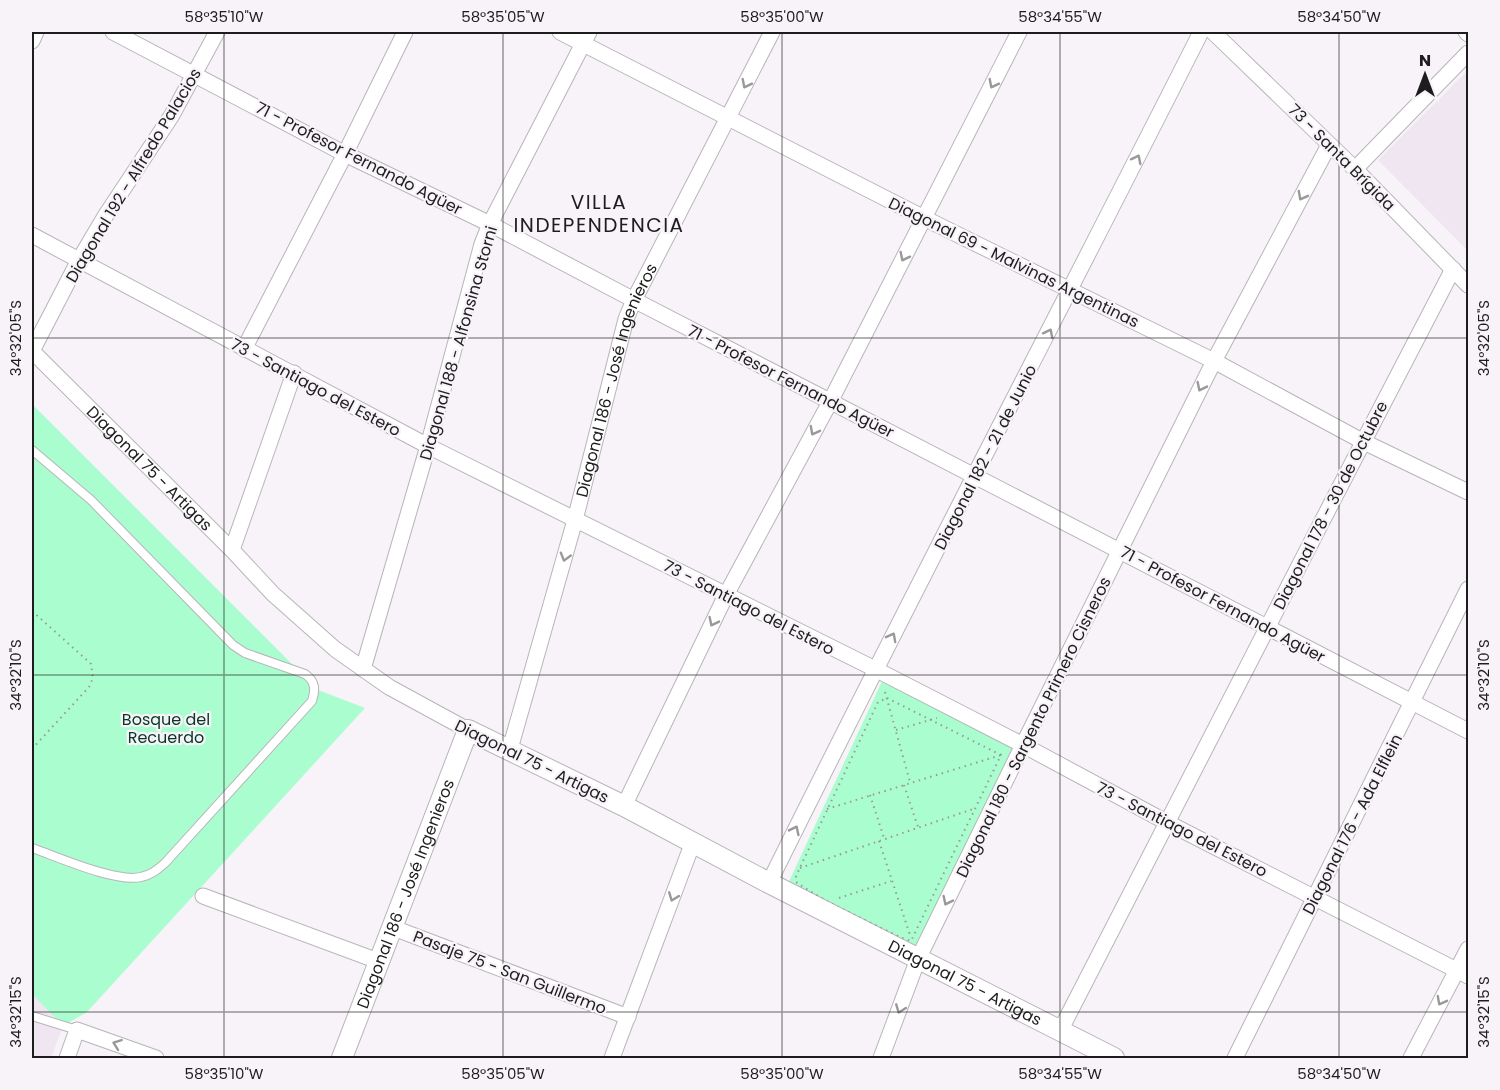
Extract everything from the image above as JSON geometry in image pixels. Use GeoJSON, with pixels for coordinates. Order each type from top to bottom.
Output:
{"type":"FeatureCollection","features":[{"type":"Feature","properties":{"kind":"street"},"geometry":{"type":"LineString","coordinates":[[32,41],[36,32]]}},
{"type":"Feature","properties":{"kind":"street","name":"71 - Profesor Fernando Agüer"},"geometry":{"type":"LineString","coordinates":[[113,32],[345,154],[490,224],[1468,731]]}},
{"type":"Feature","properties":{"kind":"street","name":"Diagonal 192 - Alfredo Palacios"},"geometry":{"type":"LineString","coordinates":[[32,351],[78,261],[172,115],[217,32]]}},
{"type":"Feature","properties":{"kind":"street"},"geometry":{"type":"LineString","coordinates":[[244,349],[405,32]]}},
{"type":"Feature","properties":{"kind":"street","name":"Diagonal 69 - Malvinas Argentinas"},"geometry":{"type":"LineString","coordinates":[[560,32],[586,37],[729,117],[924,218],[1214,361],[1362,441],[1468,492]]}},
{"type":"Feature","properties":{"kind":"street","name":"Diagonal 186 - José Ingenieros"},"geometry":{"type":"LineString","coordinates":[[510,749],[575,520],[633,300],[772,32]]}},
{"type":"Feature","properties":{"kind":"street"},"geometry":{"type":"LineString","coordinates":[[624,806],[726,595],[830,402],[1019,32]]}},
{"type":"Feature","properties":{"kind":"street","name":"Diagonal 182 - 21 de Junio"},"geometry":{"type":"LineString","coordinates":[[769,883],[875,669],[1202,32]]}},
{"type":"Feature","properties":{"kind":"street","name":"73 - Santa Brígida"},"geometry":{"type":"LineString","coordinates":[[1214,32],[1355,169],[1468,285]]}},
{"type":"Feature","properties":{"kind":"street","name":"Diagonal 188 - Alfonsina Storni"},"geometry":{"type":"LineString","coordinates":[[363,669],[428,446],[482,244],[490,224],[586,37]]}},
{"type":"Feature","properties":{"kind":"street"},"geometry":{"type":"LineString","coordinates":[[1355,169],[1468,53]]}},
{"type":"Feature","properties":{"kind":"street","name":"Diagonal 180 - Sargento Primero Cisneros"},"geometry":{"type":"LineString","coordinates":[[881,1059],[918,959],[1214,361],[1329,145]]}},
{"type":"Feature","properties":{"kind":"street","name":"73 - Santiago del Estero"},"geometry":{"type":"LineString","coordinates":[[32,235],[428,446],[875,669],[1168,823],[1463,973]]}},
{"type":"Feature","properties":{"kind":"street","name":"Diagonal 178 - 30 de Octubre"},"geometry":{"type":"LineString","coordinates":[[1060,1031],[1362,441],[1453,269]]}},
{"type":"Feature","properties":{"kind":"street","name":"Diagonal 75 - Artigas"},"geometry":{"type":"LineString","coordinates":[[32,351],[232,550],[273,594],[334,649],[389,687],[468,730],[624,806],[769,883],[1114,1059]]}},
{"type":"Feature","properties":{"kind":"street"},"geometry":{"type":"LineString","coordinates":[[232,550],[294,373]]}},
{"type":"Feature","properties":{"kind":"street","name":"Diagonal 176 - Ada Elflein"},"geometry":{"type":"LineString","coordinates":[[1235,1059],[1468,589]]}},
{"type":"Feature","properties":{"kind":"street","name":"Diagonal 186 - José Ingenieros"},"geometry":{"type":"LineString","coordinates":[[342,1059],[468,730]]}},
{"type":"Feature","properties":{"kind":"street"},"geometry":{"type":"LineString","coordinates":[[612,1059],[693,842]]}},
{"type":"Feature","properties":{"kind":"street"},"geometry":{"type":"LineString","coordinates":[[203,896],[378,961]]}},
{"type":"Feature","properties":{"kind":"street","name":"Pasaje 75 - San Guillermo"},"geometry":{"type":"LineString","coordinates":[[391,927],[628,1017]]}},
{"type":"Feature","properties":{"kind":"street"},"geometry":{"type":"LineString","coordinates":[[1411,1059],[1463,973],[1468,949]]}},
{"type":"Feature","properties":{"kind":"street"},"geometry":{"type":"LineString","coordinates":[[67,1059],[77,1030],[156,1059]]}},
{"type":"Feature","properties":{"kind":"lane"},"geometry":{"type":"LineString","coordinates":[[32,450],[91,500],[232,645],[245,653],[305,674],[311,678],[315,687],[312,701],[165,863],[153,873],[139,878],[120,878],[32,848]]}},
{"type":"Feature","properties":{"kind":"lane"},"geometry":{"type":"LineString","coordinates":[[32,1016],[77,1030]]}},
{"type":"Feature","properties":{"kind":"path"},"geometry":{"type":"LineString","coordinates":[[32,611],[91,664],[93,678],[89,687],[32,749]]}},
{"type":"Feature","properties":{"kind":"path"},"geometry":{"type":"LineString","coordinates":[[884,686],[910,783]]}},
{"type":"Feature","properties":{"kind":"path"},"geometry":{"type":"LineString","coordinates":[[911,941],[828,902],[797,883],[796,876],[826,809],[878,702],[887,699],[1001,755]]}},
{"type":"Feature","properties":{"kind":"path"},"geometry":{"type":"LineString","coordinates":[[896,730],[942,716]]}},
{"type":"Feature","properties":{"kind":"path"},"geometry":{"type":"LineString","coordinates":[[826,809],[1001,755]]}},
{"type":"Feature","properties":{"kind":"path"},"geometry":{"type":"LineString","coordinates":[[911,941],[1001,755]]}},
{"type":"Feature","properties":{"kind":"path"},"geometry":{"type":"LineString","coordinates":[[904,785],[918,827]]}},
{"type":"Feature","properties":{"kind":"path"},"geometry":{"type":"LineString","coordinates":[[870,795],[884,839]]}},
{"type":"Feature","properties":{"kind":"path"},"geometry":{"type":"LineString","coordinates":[[800,867],[976,808]]}},
{"type":"Feature","properties":{"kind":"path"},"geometry":{"type":"LineString","coordinates":[[879,841],[911,941]]}},
{"type":"Feature","properties":{"kind":"path"},"geometry":{"type":"LineString","coordinates":[[828,902],[892,881]]}},
{"type":"Feature","properties":{"kind":"shaded area"},"geometry":{"type":"Polygon","coordinates":[[[1468,70],[1468,251],[1378,160],[1468,70]]]}},
{"type":"Feature","properties":{"kind":"shaded area"},"geometry":{"type":"Polygon","coordinates":[[[32,994],[63,1026],[51,1058],[32,1058],[32,994]]]}},
{"type":"Feature","properties":{"kind":"green space","name":"Bosque del Recuerdo"},"geometry":{"type":"Polygon","coordinates":[[[32,404],[318,690],[365,708],[87,1012],[63,1026],[32,994],[32,404]]]}},
{"type":"Feature","properties":{"kind":"green space"},"geometry":{"type":"Polygon","coordinates":[[[883,679],[1016,747],[915,952],[786,888],[883,679]]]}},
{"type":"Feature","properties":{"kind":"district","name":"VILLA INDEPENDENCIA"},"geometry":{"type":"Point","coordinates":[599,214]}}]}
